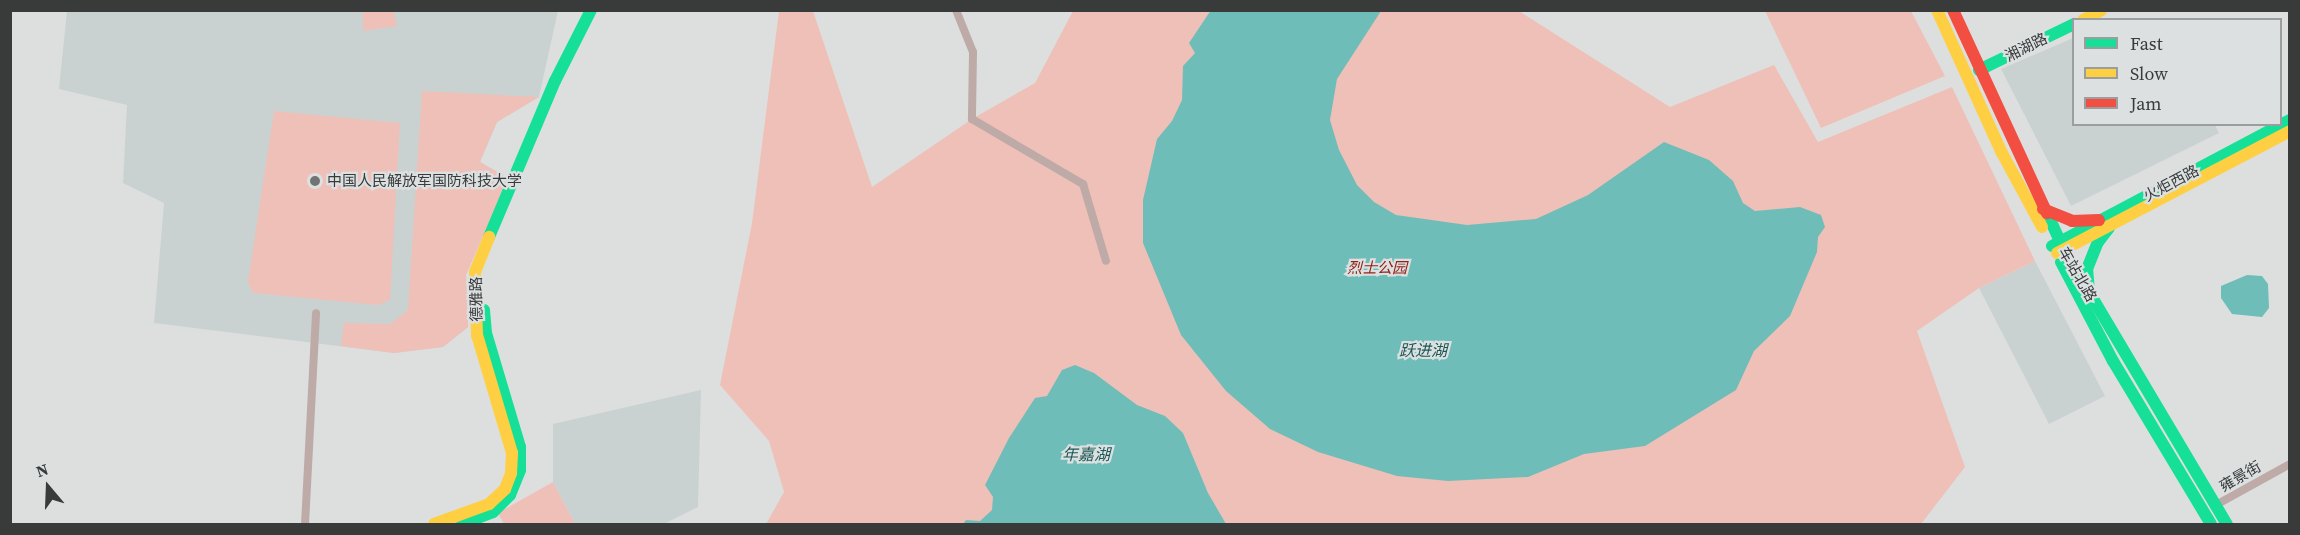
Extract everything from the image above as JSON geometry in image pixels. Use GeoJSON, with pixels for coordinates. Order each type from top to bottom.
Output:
{"type":"FeatureCollection","features":[{"type":"Feature","properties":{"kind":"street","name":"德雅路"},"geometry":{"type":"LineString","coordinates":[[434,525],[489,504],[505,489],[511,472],[512,453],[477,335],[475,272],[555,81],[591,10]]}},
{"type":"Feature","properties":{"kind":"street","name":"德雅路"},"geometry":{"type":"LineString","coordinates":[[462,525],[493,512],[510,495],[520,470],[520,447],[486,333],[481,283],[485,262],[597,10]]}},
{"type":"Feature","properties":{"kind":"street"},"geometry":{"type":"LineString","coordinates":[[956,10],[973,52],[972,119],[1083,184],[1106,261]]}},
{"type":"Feature","properties":{"kind":"street","name":"车站北路"},"geometry":{"type":"LineString","coordinates":[[1937,10],[2002,153],[2058,248],[2113,360],[2211,525]]}},
{"type":"Feature","properties":{"kind":"street","name":"车站北路"},"geometry":{"type":"LineString","coordinates":[[1953,10],[2043,209],[2058,248],[2089,292],[2227,525]]}},
{"type":"Feature","properties":{"kind":"street"},"geometry":{"type":"LineString","coordinates":[[2087,18],[2102,10]]}},
{"type":"Feature","properties":{"kind":"street","name":"湘湖路"},"geometry":{"type":"LineString","coordinates":[[1979,70],[2072,24]]}},
{"type":"Feature","properties":{"kind":"street","name":"火炬西路"},"geometry":{"type":"LineString","coordinates":[[2058,248],[2099,220],[2278,126]]}},
{"type":"Feature","properties":{"kind":"street","name":"火炬西路"},"geometry":{"type":"LineString","coordinates":[[2058,248],[2113,224],[2289,131]]}},
{"type":"Feature","properties":{"kind":"street"},"geometry":{"type":"LineString","coordinates":[[2043,209],[2072,221],[2099,220]]}},
{"type":"Feature","properties":{"kind":"street"},"geometry":{"type":"LineString","coordinates":[[2089,292],[2087,269],[2098,242],[2113,224]]}},
{"type":"Feature","properties":{"kind":"street"},"geometry":{"type":"LineString","coordinates":[[305,525],[316,313]]}},
{"type":"Feature","properties":{"kind":"street","name":"雍景街"},"geometry":{"type":"LineString","coordinates":[[2204,512],[2289,464]]}},
{"type":"Feature","properties":{"kind":"shaded area","name":"中国人民解放军国防科技大学"},"geometry":{"type":"Polygon","coordinates":[[[67,11],[558,11],[539,97],[497,122],[480,162],[508,178],[466,275],[468,327],[443,347],[394,353],[154,323],[164,203],[123,183],[127,105],[59,89],[67,11]]]}},
{"type":"Feature","properties":{"kind":"shaded area"},"geometry":{"type":"Polygon","coordinates":[[[2072,38],[2072,126],[2216,126],[2219,133],[2071,206],[2001,69],[2072,38]]]}},
{"type":"Feature","properties":{"kind":"shaded area"},"geometry":{"type":"Polygon","coordinates":[[[2035,261],[2105,396],[2049,424],[1979,288],[2035,261]]]}},
{"type":"Feature","properties":{"kind":"shaded area"},"geometry":{"type":"Polygon","coordinates":[[[701,390],[698,507],[664,524],[575,524],[553,482],[553,424],[701,390]]]}},
{"type":"Feature","properties":{"kind":"green space"},"geometry":{"type":"Polygon","coordinates":[[[363,11],[393,11],[397,26],[363,31],[363,11]]]}},
{"type":"Feature","properties":{"kind":"green space","name":"烈士公园"},"geometry":{"type":"Polygon","coordinates":[[[779,11],[813,11],[872,187],[972,119],[1035,83],[1073,11],[1519,11],[1670,107],[1774,65],[1818,142],[1952,87],[2035,261],[1979,288],[1917,331],[1965,467],[1921,524],[766,524],[784,492],[769,441],[720,385],[752,223],[779,11]]]}},
{"type":"Feature","properties":{"kind":"green space"},"geometry":{"type":"Polygon","coordinates":[[[1765,11],[1911,11],[1945,76],[1821,128],[1765,11]]]}},
{"type":"Feature","properties":{"kind":"green space"},"geometry":{"type":"Polygon","coordinates":[[[422,91],[539,97],[497,122],[480,162],[508,178],[466,275],[468,327],[443,347],[394,353],[341,346],[344,323],[390,324],[408,310],[422,91]]]}},
{"type":"Feature","properties":{"kind":"green space"},"geometry":{"type":"Polygon","coordinates":[[[274,111],[400,123],[390,300],[378,305],[253,293],[248,282],[274,111]]]}},
{"type":"Feature","properties":{"kind":"green space"},"geometry":{"type":"Polygon","coordinates":[[[553,482],[575,524],[504,524],[498,513],[553,482]]]}},
{"type":"Feature","properties":{"kind":"water","name":"跃进湖"},"geometry":{"type":"Polygon","coordinates":[[[1211,10],[1381,11],[1337,79],[1330,120],[1339,150],[1357,185],[1374,202],[1396,215],[1467,225],[1536,219],[1588,195],[1664,142],[1709,160],[1733,181],[1743,203],[1755,211],[1800,207],[1821,215],[1825,227],[1818,237],[1817,252],[1790,316],[1754,351],[1736,390],[1645,446],[1584,454],[1528,477],[1448,481],[1397,476],[1318,452],[1270,429],[1226,391],[1181,335],[1143,243],[1143,200],[1157,139],[1172,121],[1182,100],[1183,66],[1195,53],[1189,43],[1211,10]]]}},
{"type":"Feature","properties":{"kind":"water"},"geometry":{"type":"Polygon","coordinates":[[[2247,275],[2262,276],[2268,284],[2269,308],[2262,317],[2232,314],[2221,298],[2221,286],[2247,275]]]}},
{"type":"Feature","properties":{"kind":"water","name":"年嘉湖"},"geometry":{"type":"Polygon","coordinates":[[[1075,365],[1094,373],[1137,405],[1165,416],[1183,433],[1208,493],[1226,524],[963,524],[966,520],[980,521],[992,510],[993,497],[985,485],[1009,438],[1035,398],[1047,396],[1062,370],[1075,365]]]}},
{"type":"Feature","properties":{"kind":"traffic: fast"},"geometry":{"type":"LineString","coordinates":[[489,237],[555,81],[591,10]]}},
{"type":"Feature","properties":{"kind":"traffic: fast"},"geometry":{"type":"LineString","coordinates":[[1979,70],[2072,25]]}},
{"type":"Feature","properties":{"kind":"traffic: fast"},"geometry":{"type":"LineString","coordinates":[[2282,124],[2290,120]]}},
{"type":"Feature","properties":{"kind":"traffic: fast"},"geometry":{"type":"LineString","coordinates":[[2052,246],[2279,126]]}},
{"type":"Feature","properties":{"kind":"traffic: fast"},"geometry":{"type":"LineString","coordinates":[[2047,213],[2064,250],[2227,524]]}},
{"type":"Feature","properties":{"kind":"traffic: fast"},"geometry":{"type":"LineString","coordinates":[[2089,291],[2087,269],[2098,242],[2109,228]]}},
{"type":"Feature","properties":{"kind":"traffic: fast"},"geometry":{"type":"LineString","coordinates":[[2061,262],[2113,361],[2211,524]]}},
{"type":"Feature","properties":{"kind":"traffic: fast"},"geometry":{"type":"LineString","coordinates":[[462,524],[493,512],[510,495],[520,470],[520,447],[486,333],[484,310]]}},
{"type":"Feature","properties":{"kind":"traffic: slow"},"geometry":{"type":"LineString","coordinates":[[1937,10],[2002,153],[2042,227]]}},
{"type":"Feature","properties":{"kind":"traffic: slow"},"geometry":{"type":"LineString","coordinates":[[2087,18],[2102,10]]}},
{"type":"Feature","properties":{"kind":"traffic: slow"},"geometry":{"type":"LineString","coordinates":[[2057,253],[2290,131]]}},
{"type":"Feature","properties":{"kind":"traffic: slow"},"geometry":{"type":"LineString","coordinates":[[434,524],[489,504],[505,489],[511,473],[512,453],[477,335],[475,272],[489,237]]}},
{"type":"Feature","properties":{"kind":"traffic: jam"},"geometry":{"type":"LineString","coordinates":[[1953,10],[2047,213]]}},
{"type":"Feature","properties":{"kind":"traffic: jam"},"geometry":{"type":"LineString","coordinates":[[2043,209],[2072,221],[2099,220]]}},
{"type":"Feature","properties":{"kind":"place","name":"中国人民解放军国防科技大学"},"geometry":{"type":"Point","coordinates":[315,181]}}]}
